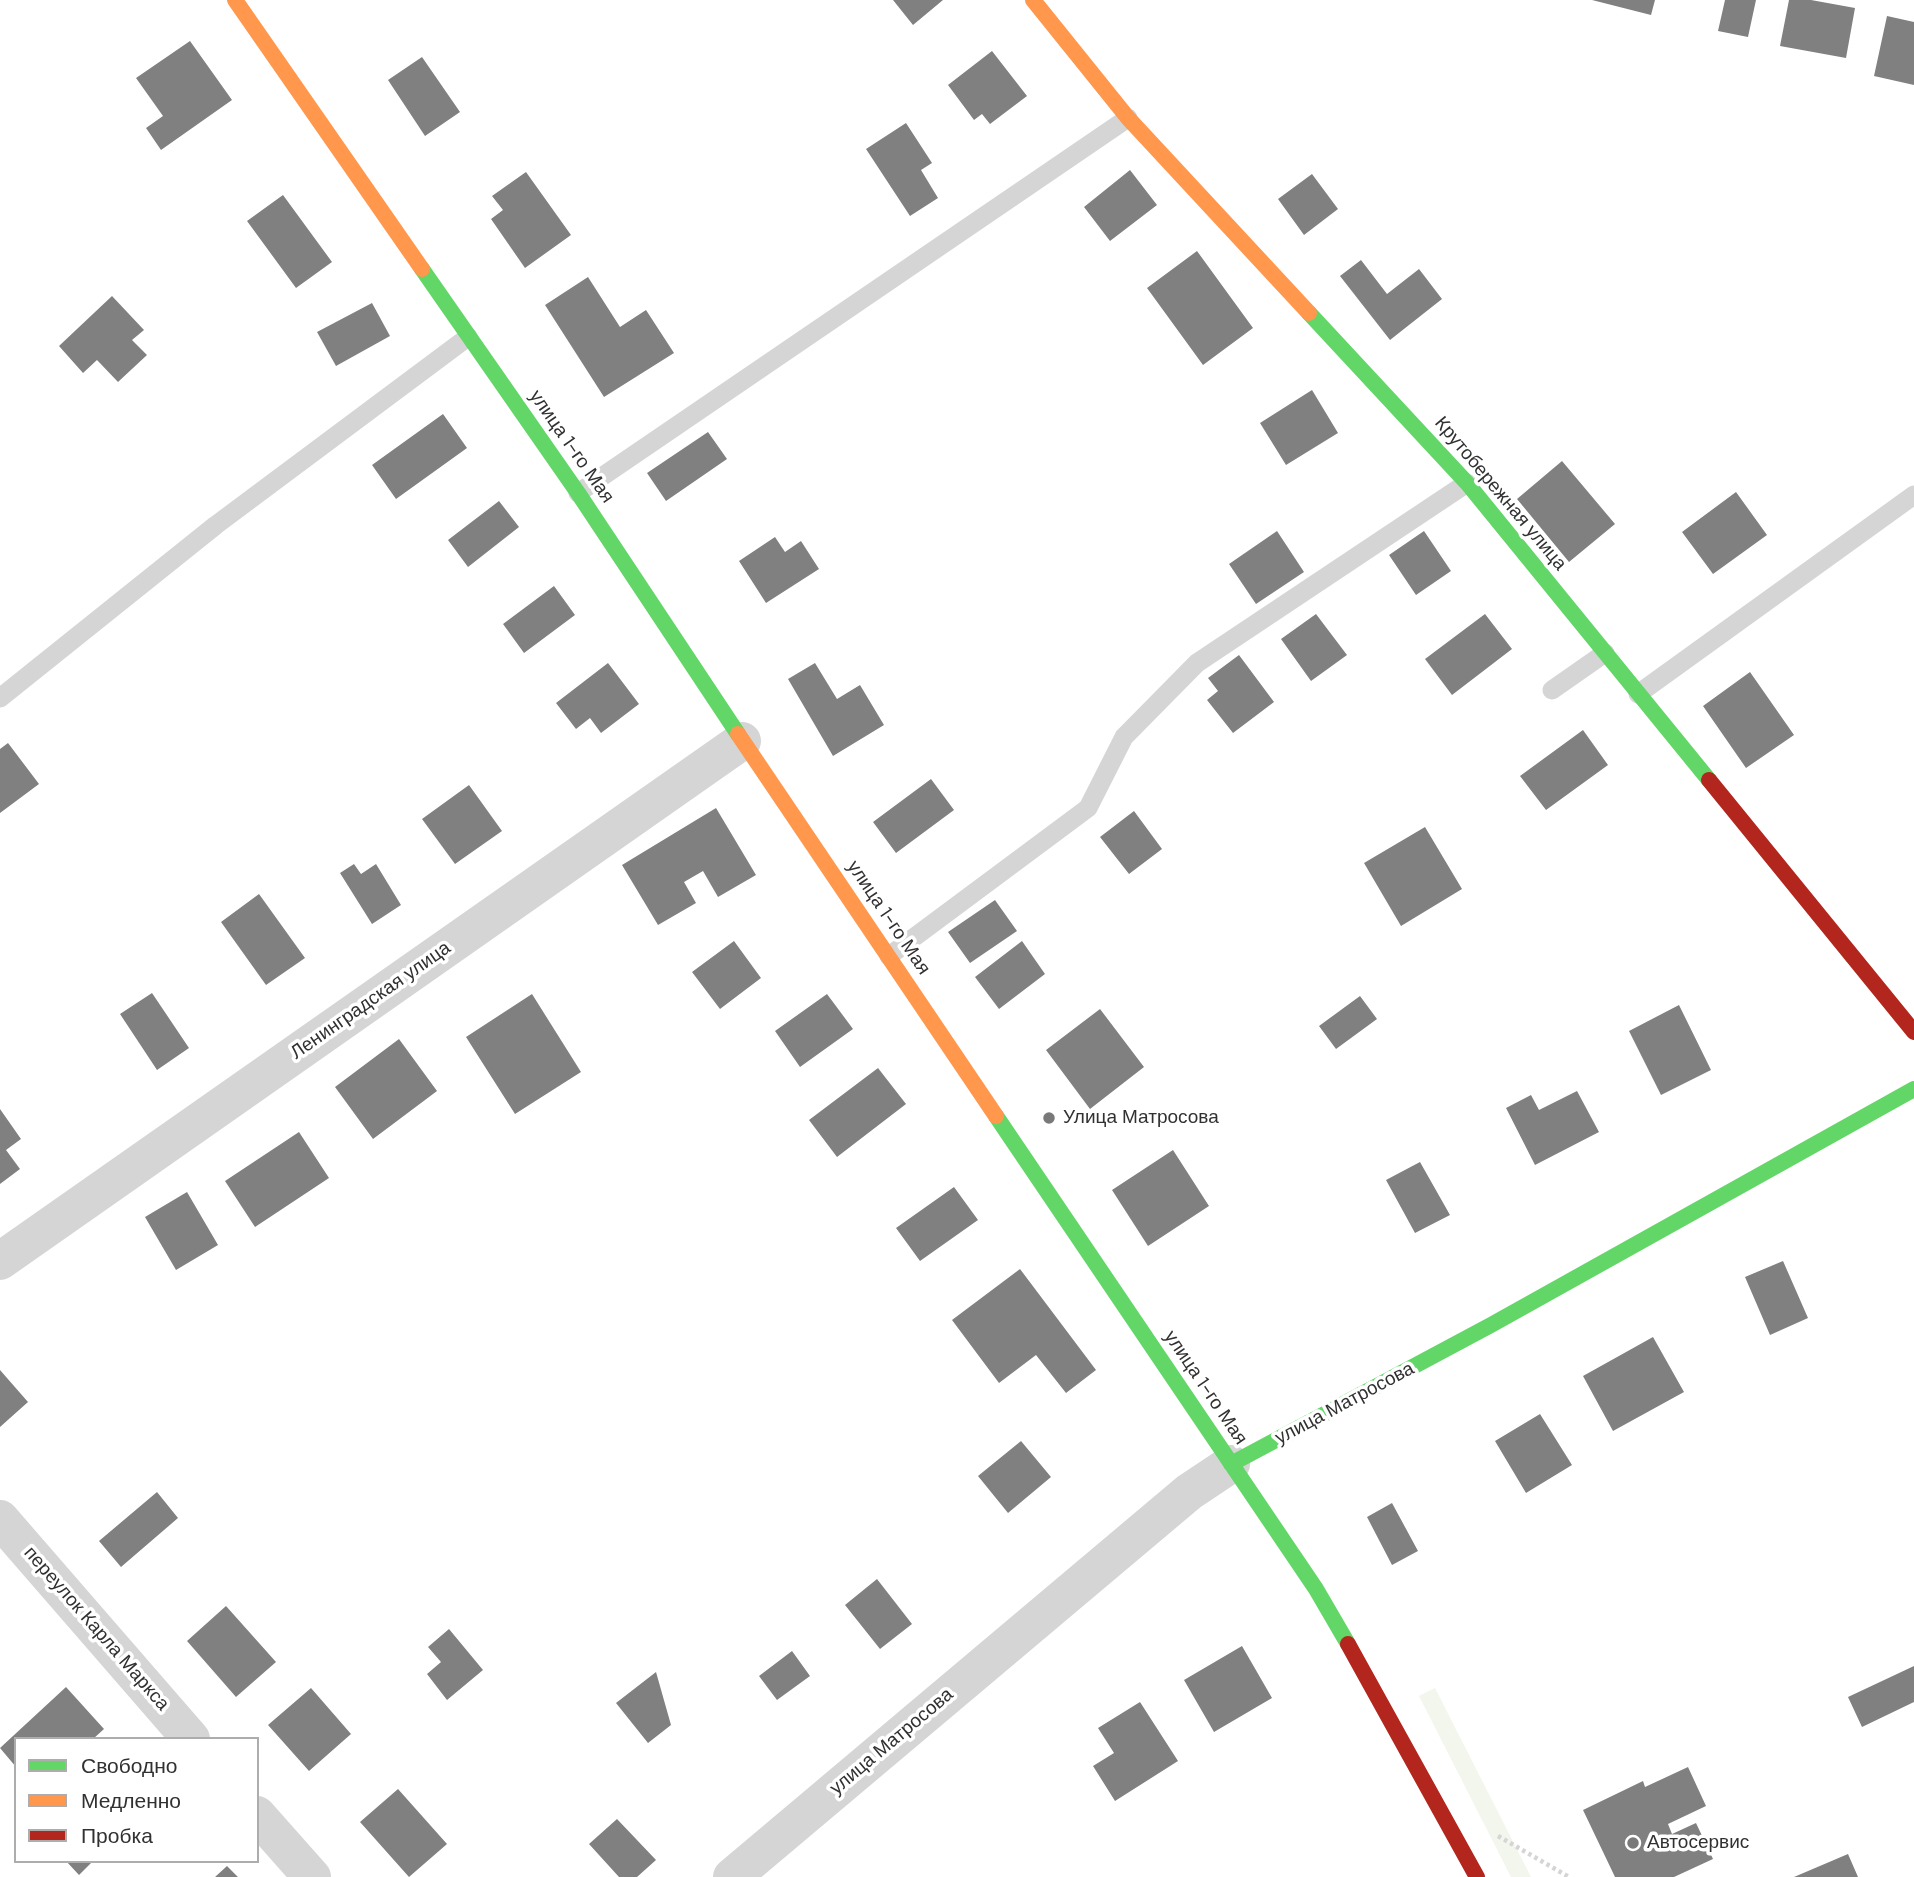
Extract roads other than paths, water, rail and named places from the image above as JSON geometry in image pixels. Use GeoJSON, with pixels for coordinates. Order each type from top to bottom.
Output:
{"type":"FeatureCollection","features":[{"type":"Feature","properties":{"kind":"street","name":"улица 1-го Мая"},"geometry":{"type":"LineString","coordinates":[[235,0],[578,493],[742,741],[1316,1589],[1394,1722],[1477,1877]]}},
{"type":"Feature","properties":{"kind":"street","name":"Крутобережная улица"},"geometry":{"type":"LineString","coordinates":[[1033,0],[1128,118],[1467,483],[1914,1032]]}},
{"type":"Feature","properties":{"kind":"street","name":"Ленинградская улица"},"geometry":{"type":"LineString","coordinates":[[0,1261],[742,741]]}},
{"type":"Feature","properties":{"kind":"street","name":"улица Матросова"},"geometry":{"type":"LineString","coordinates":[[732,1877],[1189,1492],[1231,1464],[1491,1325],[1914,1089]]}},
{"type":"Feature","properties":{"kind":"street","name":"переулок Карла Маркса"},"geometry":{"type":"LineString","coordinates":[[0,1520],[189,1737]]}},
{"type":"Feature","properties":{"kind":"street"},"geometry":{"type":"LineString","coordinates":[[259,1817],[312,1877]]}},
{"type":"Feature","properties":{"kind":"lane"},"geometry":{"type":"LineString","coordinates":[[578,493],[1128,118]]}},
{"type":"Feature","properties":{"kind":"lane"},"geometry":{"type":"LineString","coordinates":[[0,698],[216,525],[468,337]]}},
{"type":"Feature","properties":{"kind":"lane"},"geometry":{"type":"LineString","coordinates":[[889,956],[1088,808],[1124,737],[1197,663],[1467,483]]}},
{"type":"Feature","properties":{"kind":"lane"},"geometry":{"type":"LineString","coordinates":[[1638,694],[1914,495]]}},
{"type":"Feature","properties":{"kind":"lane"},"geometry":{"type":"LineString","coordinates":[[1552,690],[1605,653]]}},
{"type":"Feature","properties":{"kind":"place","name":"Улица Матросова"},"geometry":{"type":"Point","coordinates":[1049,1118]}},
{"type":"Feature","properties":{"kind":"place","name":"Автосервис"},"geometry":{"type":"Point","coordinates":[1633,1843]}}]}
